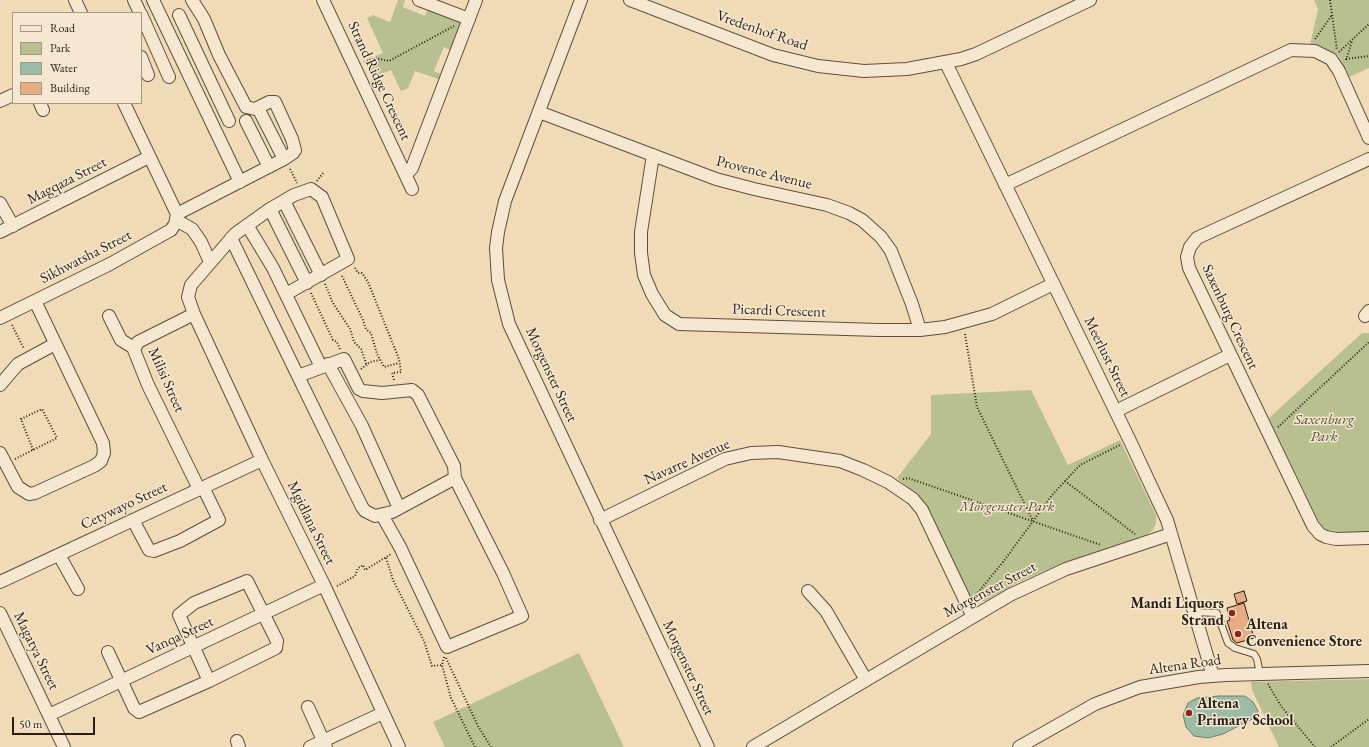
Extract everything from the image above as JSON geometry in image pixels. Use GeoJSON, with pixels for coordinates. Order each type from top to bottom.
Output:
{"type":"FeatureCollection","features":[{"type":"Feature","properties":{"kind":"street"},"geometry":{"type":"LineString","coordinates":[[75,0],[81,12]]}},
{"type":"Feature","properties":{"kind":"street"},"geometry":{"type":"LineString","coordinates":[[134,0],[140,12]]}},
{"type":"Feature","properties":{"kind":"street"},"geometry":{"type":"LineString","coordinates":[[153,0],[240,182]]}},
{"type":"Feature","properties":{"kind":"street","name":"Strand Ridge Crescent"},"geometry":{"type":"LineString","coordinates":[[323,0],[412,189]]}},
{"type":"Feature","properties":{"kind":"street"},"geometry":{"type":"LineString","coordinates":[[419,0],[469,19]]}},
{"type":"Feature","properties":{"kind":"street","name":"Strand Ridge Crescent"},"geometry":{"type":"LineString","coordinates":[[406,175],[411,171],[476,0]]}},
{"type":"Feature","properties":{"kind":"street","name":"Morgenster Street"},"geometry":{"type":"LineString","coordinates":[[581,0],[501,217],[496,248],[498,280],[509,324],[708,747]]}},
{"type":"Feature","properties":{"kind":"street","name":"Vredenhof Road"},"geometry":{"type":"LineString","coordinates":[[630,0],[773,55],[818,66],[849,70],[888,71],[946,63],[976,54],[1090,0]]}},
{"type":"Feature","properties":{"kind":"street"},"geometry":{"type":"LineString","coordinates":[[145,31],[179,15],[194,4],[204,19],[219,55],[246,107],[252,109],[258,108],[273,102],[278,106],[294,145],[294,153],[284,159],[258,108]]}},
{"type":"Feature","properties":{"kind":"street"},"geometry":{"type":"LineString","coordinates":[[179,15],[228,121]]}},
{"type":"Feature","properties":{"kind":"street"},"geometry":{"type":"LineString","coordinates":[[142,18],[145,31],[169,77]]}},
{"type":"Feature","properties":{"kind":"street"},"geometry":{"type":"LineString","coordinates":[[1005,185],[1286,52],[1296,49],[1320,53],[1328,57],[1338,71],[1369,138]]}},
{"type":"Feature","properties":{"kind":"street"},"geometry":{"type":"LineString","coordinates":[[142,60],[148,75]]}},
{"type":"Feature","properties":{"kind":"street","name":"Meerlust Street"},"geometry":{"type":"LineString","coordinates":[[946,63],[1116,411],[1171,534],[1213,676]]}},
{"type":"Feature","properties":{"kind":"street"},"geometry":{"type":"LineString","coordinates":[[0,102],[12,96]]}},
{"type":"Feature","properties":{"kind":"street"},"geometry":{"type":"LineString","coordinates":[[124,104],[177,217],[192,229],[201,242],[210,262],[231,238],[270,209],[306,190],[316,192],[322,197],[343,262],[286,294]]}},
{"type":"Feature","properties":{"kind":"street","name":"Provence Avenue"},"geometry":{"type":"LineString","coordinates":[[539,112],[653,155],[739,185],[827,205],[849,213],[862,220],[880,237],[891,251],[912,304],[920,330]]}},
{"type":"Feature","properties":{"kind":"street"},"geometry":{"type":"LineString","coordinates":[[246,121],[269,167]]}},
{"type":"Feature","properties":{"kind":"street","name":"Picardi Crescent"},"geometry":{"type":"LineString","coordinates":[[653,155],[641,232],[641,253],[644,275],[660,309],[671,320],[679,324],[690,326],[920,330],[964,322],[992,314],[1053,284]]}},
{"type":"Feature","properties":{"kind":"street","name":"Magqaza Street"},"geometry":{"type":"LineString","coordinates":[[0,232],[149,157]]}},
{"type":"Feature","properties":{"kind":"street","name":"Sikhwatsha Street"},"geometry":{"type":"LineString","coordinates":[[4,316],[170,230],[177,217],[284,159]]}},
{"type":"Feature","properties":{"kind":"street","name":"Saxenburg Crescent"},"geometry":{"type":"LineString","coordinates":[[1369,159],[1197,238],[1193,242],[1187,257],[1189,268],[1230,355],[1307,513],[1320,534],[1336,539],[1369,538]]}},
{"type":"Feature","properties":{"kind":"street"},"geometry":{"type":"LineString","coordinates":[[284,201],[321,275]]}},
{"type":"Feature","properties":{"kind":"street"},"geometry":{"type":"LineString","coordinates":[[0,203],[13,226]]}},
{"type":"Feature","properties":{"kind":"street"},"geometry":{"type":"LineString","coordinates":[[270,209],[307,283]]}},
{"type":"Feature","properties":{"kind":"street"},"geometry":{"type":"LineString","coordinates":[[247,225],[254,239],[263,249],[324,365],[362,426],[399,508]]}},
{"type":"Feature","properties":{"kind":"street"},"geometry":{"type":"LineString","coordinates":[[231,238],[362,507],[371,514],[382,515],[399,508],[454,478]]}},
{"type":"Feature","properties":{"kind":"street","name":"Mgidlana Street"},"geometry":{"type":"LineString","coordinates":[[210,262],[188,291],[189,303],[262,460],[324,585],[399,747]]}},
{"type":"Feature","properties":{"kind":"street"},"geometry":{"type":"LineString","coordinates":[[1,461],[18,487],[24,492],[35,493],[94,466],[103,457],[103,442],[35,301]]}},
{"type":"Feature","properties":{"kind":"street","name":"Milisi Street"},"geometry":{"type":"LineString","coordinates":[[133,520],[149,550],[154,551],[180,541],[219,520],[148,385],[134,348],[138,342],[194,314]]}},
{"type":"Feature","properties":{"kind":"street"},"geometry":{"type":"LineString","coordinates":[[109,316],[121,340],[134,348]]}},
{"type":"Feature","properties":{"kind":"street"},"geometry":{"type":"LineString","coordinates":[[0,385],[18,364],[55,344]]}},
{"type":"Feature","properties":{"kind":"street"},"geometry":{"type":"LineString","coordinates":[[1116,411],[1230,355]]}},
{"type":"Feature","properties":{"kind":"street"},"geometry":{"type":"LineString","coordinates":[[298,376],[324,365],[344,359],[359,388],[363,391],[382,393],[412,390],[418,395],[454,466],[454,478],[503,573],[522,616],[447,647],[400,547],[382,515]]}},
{"type":"Feature","properties":{"kind":"street","name":"Navarre Avenue"},"geometry":{"type":"LineString","coordinates":[[600,520],[725,460],[751,453],[778,452],[840,461],[888,482],[904,492],[922,510],[973,617]]}},
{"type":"Feature","properties":{"kind":"street","name":"Cetywayo Street"},"geometry":{"type":"LineString","coordinates":[[0,582],[262,460]]}},
{"type":"Feature","properties":{"kind":"street","name":"Morgenster Street"},"geometry":{"type":"LineString","coordinates":[[753,747],[1010,595],[1066,569],[1171,534]]}},
{"type":"Feature","properties":{"kind":"street"},"geometry":{"type":"LineString","coordinates":[[59,555],[78,589]]}},
{"type":"Feature","properties":{"kind":"street"},"geometry":{"type":"LineString","coordinates":[[108,652],[134,708],[140,712],[209,681],[276,648],[277,641],[249,584],[245,581],[194,603],[179,615],[209,681]]}},
{"type":"Feature","properties":{"kind":"street","name":"Vanqa Street"},"geometry":{"type":"LineString","coordinates":[[49,716],[324,585]]}},
{"type":"Feature","properties":{"kind":"street"},"geometry":{"type":"LineString","coordinates":[[808,591],[826,611],[866,680]]}},
{"type":"Feature","properties":{"kind":"street","name":"Magatya Street"},"geometry":{"type":"LineString","coordinates":[[0,615],[49,716],[61,746]]}},
{"type":"Feature","properties":{"kind":"street","name":"Altena Road"},"geometry":{"type":"LineString","coordinates":[[1019,747],[1083,710],[1116,694],[1152,685],[1213,676],[1369,670]]}},
{"type":"Feature","properties":{"kind":"street"},"geometry":{"type":"LineString","coordinates":[[308,707],[325,744]]}},
{"type":"Feature","properties":{"kind":"street"},"geometry":{"type":"LineString","coordinates":[[310,747],[325,744],[383,713]]}},
{"type":"Feature","properties":{"kind":"lane"},"geometry":{"type":"LineString","coordinates":[[1194,612],[1217,613],[1228,643],[1235,648],[1254,654],[1257,659],[1260,674]]}},
{"type":"Feature","properties":{"kind":"path"},"geometry":{"type":"LineString","coordinates":[[1331,1],[1338,53],[1369,24]]}},
{"type":"Feature","properties":{"kind":"path"},"geometry":{"type":"LineString","coordinates":[[1309,51],[1312,43],[1332,14]]}},
{"type":"Feature","properties":{"kind":"path"},"geometry":{"type":"LineString","coordinates":[[356,70],[363,63],[375,58],[389,61],[469,19]]}},
{"type":"Feature","properties":{"kind":"path"},"geometry":{"type":"LineString","coordinates":[[1338,71],[1344,66],[1352,40]]}},
{"type":"Feature","properties":{"kind":"path"},"geometry":{"type":"LineString","coordinates":[[1346,59],[1369,56]]}},
{"type":"Feature","properties":{"kind":"path"},"geometry":{"type":"LineString","coordinates":[[284,159],[297,184],[306,190]]}},
{"type":"Feature","properties":{"kind":"path"},"geometry":{"type":"LineString","coordinates":[[343,262],[347,288],[366,329],[371,333],[380,360],[384,367],[400,362]]}},
{"type":"Feature","properties":{"kind":"path"},"geometry":{"type":"LineString","coordinates":[[343,262],[358,273],[362,272],[368,282],[400,362],[401,372],[392,374],[397,391]]}},
{"type":"Feature","properties":{"kind":"path"},"geometry":{"type":"LineString","coordinates":[[321,275],[333,303],[350,329],[354,342],[363,353],[367,366]]}},
{"type":"Feature","properties":{"kind":"path"},"geometry":{"type":"LineString","coordinates":[[307,283],[344,359]]}},
{"type":"Feature","properties":{"kind":"path"},"geometry":{"type":"LineString","coordinates":[[4,316],[29,358]]}},
{"type":"Feature","properties":{"kind":"path"},"geometry":{"type":"LineString","coordinates":[[964,322],[977,407],[1033,522]]}},
{"type":"Feature","properties":{"kind":"path"},"geometry":{"type":"LineString","coordinates":[[1269,435],[1369,342]]}},
{"type":"Feature","properties":{"kind":"path"},"geometry":{"type":"LineString","coordinates":[[352,374],[367,366],[370,362],[380,360]]}},
{"type":"Feature","properties":{"kind":"path"},"geometry":{"type":"LineString","coordinates":[[1,461],[33,450],[57,438],[42,409],[22,419],[33,450]]}},
{"type":"Feature","properties":{"kind":"path"},"geometry":{"type":"LineString","coordinates":[[965,601],[974,598],[1065,480],[1080,465],[1130,441]]}},
{"type":"Feature","properties":{"kind":"path"},"geometry":{"type":"LineString","coordinates":[[888,482],[908,478],[1104,546],[1110,554]]}},
{"type":"Feature","properties":{"kind":"path"},"geometry":{"type":"LineString","coordinates":[[1065,480],[1145,542]]}},
{"type":"Feature","properties":{"kind":"path"},"geometry":{"type":"LineString","coordinates":[[324,585],[335,587],[355,576],[358,568],[363,565],[365,570],[386,558],[400,547]]}},
{"type":"Feature","properties":{"kind":"path"},"geometry":{"type":"LineString","coordinates":[[386,558],[393,580],[422,635],[432,666],[442,665]]}},
{"type":"Feature","properties":{"kind":"path"},"geometry":{"type":"LineString","coordinates":[[475,747],[451,698],[442,665],[445,655],[478,726],[491,747]]}},
{"type":"Feature","properties":{"kind":"path"},"geometry":{"type":"LineString","coordinates":[[1260,674],[1281,706],[1315,747]]}},
{"type":"Feature","properties":{"kind":"path"},"geometry":{"type":"LineString","coordinates":[[1331,747],[1369,719]]}},
{"type":"Feature","properties":{"kind":"green space"},"geometry":{"type":"Polygon","coordinates":[[[398,0],[405,0],[403,7],[425,16],[428,8],[458,20],[461,26],[452,51],[444,47],[434,71],[443,75],[441,80],[415,71],[408,88],[401,91],[391,70],[374,77],[366,60],[383,53],[367,18],[373,15],[390,22],[398,0]]]}},
{"type":"Feature","properties":{"kind":"green space"},"geometry":{"type":"Polygon","coordinates":[[[1314,0],[1369,0],[1369,68],[1349,77],[1339,56],[1321,46],[1310,45],[1318,9],[1314,0]]]}},
{"type":"Feature","properties":{"kind":"green space","name":"Saxenburg Park"},"geometry":{"type":"Polygon","coordinates":[[[1362,333],[1369,333],[1369,532],[1331,532],[1321,526],[1269,418],[1362,333]]]}},
{"type":"Feature","properties":{"kind":"green space","name":"Morgenster Park"},"geometry":{"type":"Polygon","coordinates":[[[1031,390],[1068,465],[1120,440],[1156,515],[1156,523],[1153,530],[1146,535],[1061,564],[1019,582],[985,601],[977,601],[969,595],[927,507],[916,494],[897,478],[931,434],[931,395],[1031,390]]]}},
{"type":"Feature","properties":{"kind":"green space"},"geometry":{"type":"Polygon","coordinates":[[[579,653],[624,747],[445,747],[433,722],[579,653]]]}},
{"type":"Feature","properties":{"kind":"green space"},"geometry":{"type":"Polygon","coordinates":[[[1369,679],[1369,747],[1279,747],[1252,690],[1251,682],[1369,679]]]}},
{"type":"Feature","properties":{"kind":"water"},"geometry":{"type":"Polygon","coordinates":[[[1245,696],[1253,702],[1258,711],[1256,717],[1223,734],[1208,738],[1194,736],[1186,727],[1183,715],[1188,703],[1197,698],[1245,696]]]}},
{"type":"Feature","properties":{"kind":"building"},"geometry":{"type":"Polygon","coordinates":[[[1244,591],[1247,601],[1237,604],[1234,594],[1244,591]]]}},
{"type":"Feature","properties":{"kind":"building"},"geometry":{"type":"Polygon","coordinates":[[[1244,603],[1254,638],[1237,643],[1233,640],[1227,621],[1230,620],[1227,608],[1244,603]]]}},
{"type":"Feature","properties":{"kind":"place","name":"Mandi Liquors Strand"},"geometry":{"type":"Point","coordinates":[1232,613]}},
{"type":"Feature","properties":{"kind":"place","name":"Altena Convenience Store"},"geometry":{"type":"Point","coordinates":[1238,634]}},
{"type":"Feature","properties":{"kind":"place","name":"Altena Primary School"},"geometry":{"type":"Point","coordinates":[1189,713]}}]}
